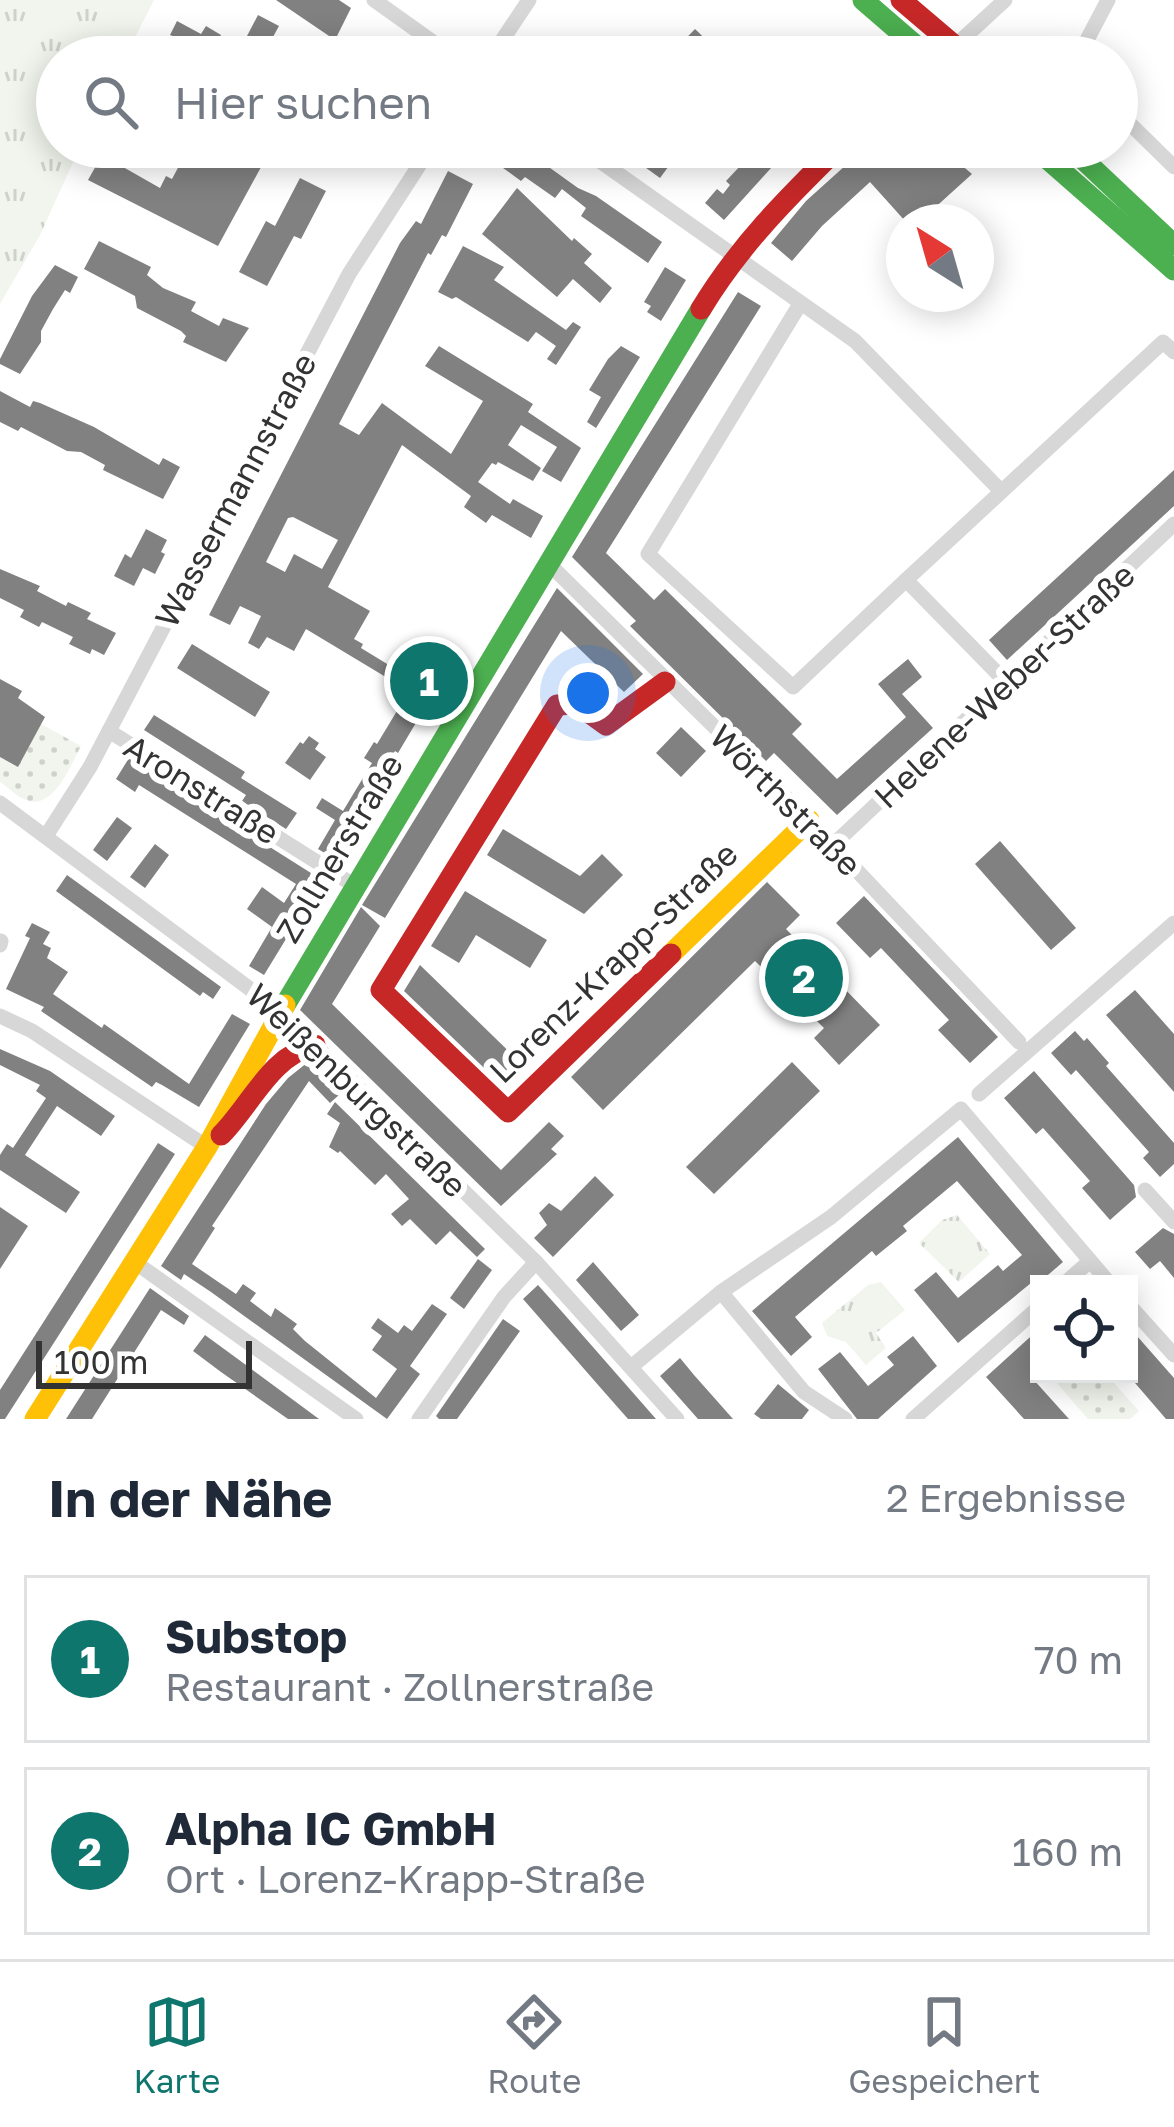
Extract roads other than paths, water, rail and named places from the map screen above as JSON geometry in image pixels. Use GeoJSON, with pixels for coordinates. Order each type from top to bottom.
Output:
{"type":"FeatureCollection","features":[{"type":"Feature","properties":{"kind":"street"},"geometry":{"type":"LineString","coordinates":[[374,0],[425,36]]}},
{"type":"Feature","properties":{"kind":"street"},"geometry":{"type":"LineString","coordinates":[[505,36],[529,0]]}},
{"type":"Feature","properties":{"kind":"street"},"geometry":{"type":"LineString","coordinates":[[862,0],[904,36]]}},
{"type":"Feature","properties":{"kind":"street"},"geometry":{"type":"LineString","coordinates":[[901,0],[938,36]]}},
{"type":"Feature","properties":{"kind":"street"},"geometry":{"type":"LineString","coordinates":[[971,36],[1004,0]]}},
{"type":"Feature","properties":{"kind":"street"},"geometry":{"type":"LineString","coordinates":[[1089,36],[1108,0]]}},
{"type":"Feature","properties":{"kind":"street"},"geometry":{"type":"LineString","coordinates":[[1138,132],[1174,167]]}},
{"type":"Feature","properties":{"kind":"street","name":"Wassermannstraße"},"geometry":{"type":"LineString","coordinates":[[46,836],[109,730],[349,274],[417,168]]}},
{"type":"Feature","properties":{"kind":"street"},"geometry":{"type":"LineString","coordinates":[[609,168],[855,341],[1000,490]]}},
{"type":"Feature","properties":{"kind":"street","name":"Zollnerstraße"},"geometry":{"type":"LineString","coordinates":[[35,1419],[207,1147],[355,886],[734,257],[817,168]]}},
{"type":"Feature","properties":{"kind":"street"},"geometry":{"type":"LineString","coordinates":[[1058,168],[1174,271]]}},
{"type":"Feature","properties":{"kind":"street"},"geometry":{"type":"LineString","coordinates":[[1092,168],[1174,245]]}},
{"type":"Feature","properties":{"kind":"street"},"geometry":{"type":"LineString","coordinates":[[800,304],[648,554],[793,687],[1163,342],[1174,352]]}},
{"type":"Feature","properties":{"kind":"street","name":"Helene-Weber-Straße"},"geometry":{"type":"LineString","coordinates":[[833,845],[1174,524]]}},
{"type":"Feature","properties":{"kind":"street","name":"Wörthstraße"},"geometry":{"type":"LineString","coordinates":[[548,563],[809,820],[1019,1042]]}},
{"type":"Feature","properties":{"kind":"street"},"geometry":{"type":"LineString","coordinates":[[906,580],[1007,683]]}},
{"type":"Feature","properties":{"kind":"street","name":"Lorenz-Krapp-Straße"},"geometry":{"type":"LineString","coordinates":[[665,682],[606,725],[577,704],[557,705],[381,991],[508,1112],[809,820]]}},
{"type":"Feature","properties":{"kind":"street","name":"Aronstraße"},"geometry":{"type":"LineString","coordinates":[[109,730],[355,886]]}},
{"type":"Feature","properties":{"kind":"street","name":"Weißenburgstraße"},"geometry":{"type":"LineString","coordinates":[[0,802],[281,1012],[536,1262],[677,1419]]}},
{"type":"Feature","properties":{"kind":"street"},"geometry":{"type":"LineString","coordinates":[[979,1094],[1174,923]]}},
{"type":"Feature","properties":{"kind":"street"},"geometry":{"type":"LineString","coordinates":[[0,1016],[32,1031],[207,1147],[240,1119],[290,1052],[315,1045]]}},
{"type":"Feature","properties":{"kind":"street"},"geometry":{"type":"LineString","coordinates":[[631,1367],[721,1292],[831,1217],[961,1108],[1102,1275]]}},
{"type":"Feature","properties":{"kind":"street"},"geometry":{"type":"LineString","coordinates":[[1145,1190],[1174,1222]]}},
{"type":"Feature","properties":{"kind":"street"},"geometry":{"type":"LineString","coordinates":[[419,1419],[504,1297],[536,1262]]}},
{"type":"Feature","properties":{"kind":"street"},"geometry":{"type":"LineString","coordinates":[[1075,1275],[1090,1262]]}},
{"type":"Feature","properties":{"kind":"street"},"geometry":{"type":"LineString","coordinates":[[136,1263],[356,1419]]}},
{"type":"Feature","properties":{"kind":"street"},"geometry":{"type":"LineString","coordinates":[[721,1292],[804,1392],[845,1419]]}},
{"type":"Feature","properties":{"kind":"street"},"geometry":{"type":"LineString","coordinates":[[913,1419],[1030,1315]]}},
{"type":"Feature","properties":{"kind":"street"},"geometry":{"type":"LineString","coordinates":[[1138,1315],[1174,1354]]}},
{"type":"Feature","properties":{"kind":"place","name":"Substop"},"geometry":{"type":"Point","coordinates":[429,681]}},
{"type":"Feature","properties":{"kind":"place","name":"Alpha IC GmbH"},"geometry":{"type":"Point","coordinates":[804,978]}}]}
